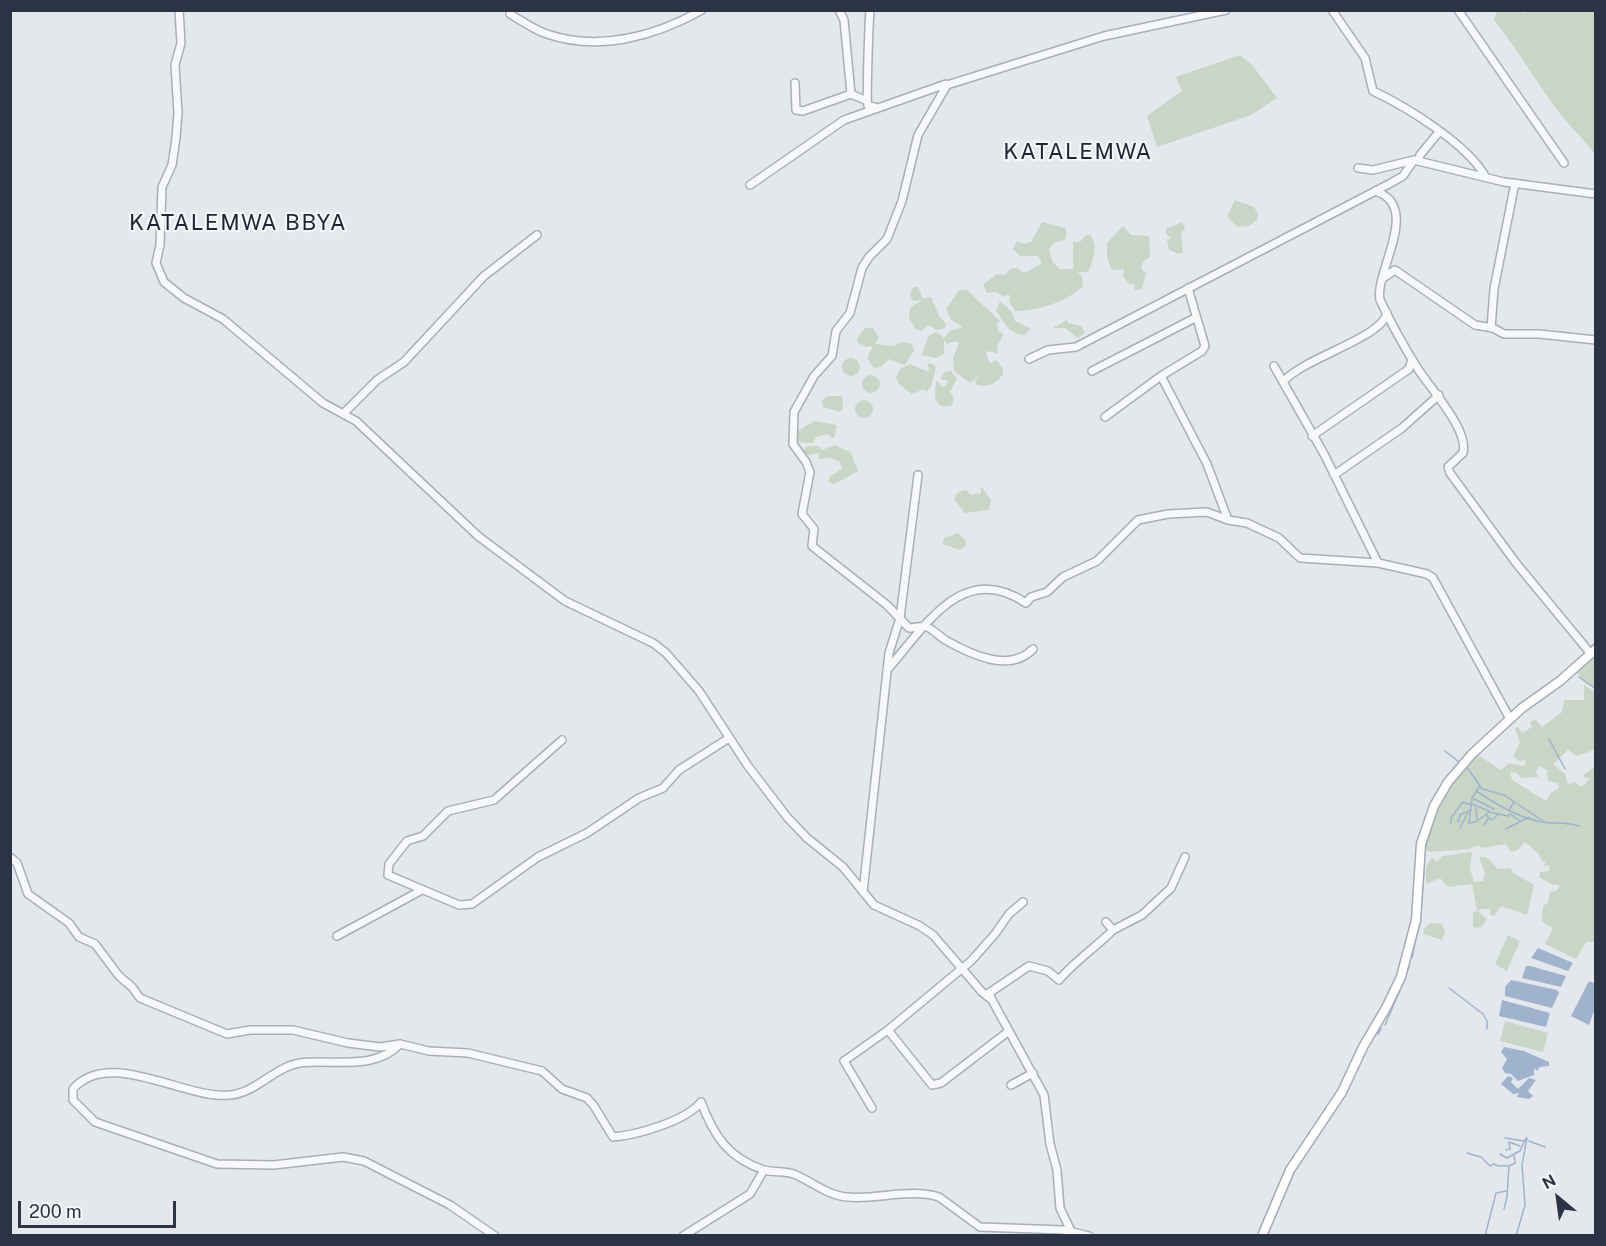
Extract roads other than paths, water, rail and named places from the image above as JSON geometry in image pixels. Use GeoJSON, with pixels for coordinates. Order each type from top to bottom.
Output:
{"type":"FeatureCollection","features":[{"type":"Feature","properties":{"kind":"main road"},"geometry":{"type":"LineString","coordinates":[[1262,1236],[1290,1170],[1342,1092],[1363,1047],[1401,977],[1416,920],[1421,844],[1434,806],[1457,770],[1510,719],[1593,651]]}},
{"type":"Feature","properties":{"kind":"street"},"geometry":{"type":"LineString","coordinates":[[179,10],[181,43],[175,84],[178,113],[172,165],[162,187],[160,245],[156,263],[159,274],[184,298],[223,319],[260,347],[297,383],[356,421],[386,446],[478,536],[565,601],[653,643],[666,653],[699,691],[729,738],[787,817],[807,838],[843,867],[863,895],[884,912],[906,919],[933,935],[982,992],[992,1000]]}},
{"type":"Feature","properties":{"kind":"street"},"geometry":{"type":"LineString","coordinates":[[510,14],[547,34],[596,43],[651,34],[702,10]]}},
{"type":"Feature","properties":{"kind":"street"},"geometry":{"type":"LineString","coordinates":[[839,10],[844,20],[851,94]]}},
{"type":"Feature","properties":{"kind":"street"},"geometry":{"type":"LineString","coordinates":[[870,10],[869,79],[865,100],[868,106],[878,107]]}},
{"type":"Feature","properties":{"kind":"street"},"geometry":{"type":"LineString","coordinates":[[750,184],[844,120],[878,107],[954,81],[1104,36],[1226,10]]}},
{"type":"Feature","properties":{"kind":"street"},"geometry":{"type":"LineString","coordinates":[[1332,10],[1365,58],[1371,89],[1417,113],[1479,164],[1485,176]]}},
{"type":"Feature","properties":{"kind":"street"},"geometry":{"type":"LineString","coordinates":[[1458,10],[1564,163]]}},
{"type":"Feature","properties":{"kind":"street"},"geometry":{"type":"LineString","coordinates":[[954,81],[942,90],[918,135],[902,201],[887,239],[869,257],[862,268],[850,313],[836,332],[832,356],[814,376],[794,412],[793,444],[810,472],[802,514],[814,529],[812,546],[887,605],[909,628],[926,626],[950,642],[981,657],[1018,660],[1034,649]]}},
{"type":"Feature","properties":{"kind":"street"},"geometry":{"type":"LineString","coordinates":[[795,83],[796,110],[804,111],[851,94],[865,100]]}},
{"type":"Feature","properties":{"kind":"street"},"geometry":{"type":"LineString","coordinates":[[1029,359],[1048,350],[1076,347],[1387,185],[1403,176],[1439,132]]}},
{"type":"Feature","properties":{"kind":"street"},"geometry":{"type":"LineString","coordinates":[[1358,168],[1373,170],[1416,160],[1515,183],[1596,194]]}},
{"type":"Feature","properties":{"kind":"street"},"geometry":{"type":"LineString","coordinates":[[1491,328],[1494,289],[1515,183]]}},
{"type":"Feature","properties":{"kind":"street"},"geometry":{"type":"LineString","coordinates":[[1385,195],[1387,185]]}},
{"type":"Feature","properties":{"kind":"street"},"geometry":{"type":"LineString","coordinates":[[1375,191],[1385,195],[1394,208],[1395,226],[1394,248],[1378,289],[1387,313],[1388,323],[1419,370],[1440,395],[1464,448],[1463,453],[1448,467],[1450,472],[1516,563],[1593,651]]}},
{"type":"Feature","properties":{"kind":"street"},"geometry":{"type":"LineString","coordinates":[[343,414],[377,380],[404,362],[484,276],[537,235]]}},
{"type":"Feature","properties":{"kind":"street"},"geometry":{"type":"LineString","coordinates":[[1382,278],[1395,270],[1475,325],[1491,328],[1504,334],[1539,334],[1596,340]]}},
{"type":"Feature","properties":{"kind":"street"},"geometry":{"type":"LineString","coordinates":[[1105,417],[1161,376],[1193,358],[1205,345],[1195,318],[1188,288]]}},
{"type":"Feature","properties":{"kind":"street"},"geometry":{"type":"LineString","coordinates":[[1092,371],[1195,318]]}},
{"type":"Feature","properties":{"kind":"street"},"geometry":{"type":"LineString","coordinates":[[1282,382],[1295,370],[1388,323]]}},
{"type":"Feature","properties":{"kind":"street"},"geometry":{"type":"LineString","coordinates":[[1312,436],[1409,369],[1412,359]]}},
{"type":"Feature","properties":{"kind":"street"},"geometry":{"type":"LineString","coordinates":[[1274,366],[1334,475],[1378,563]]}},
{"type":"Feature","properties":{"kind":"street"},"geometry":{"type":"LineString","coordinates":[[1409,369],[1419,370]]}},
{"type":"Feature","properties":{"kind":"street"},"geometry":{"type":"LineString","coordinates":[[1161,376],[1212,474],[1228,520]]}},
{"type":"Feature","properties":{"kind":"street"},"geometry":{"type":"LineString","coordinates":[[1334,475],[1402,428],[1440,395]]}},
{"type":"Feature","properties":{"kind":"street"},"geometry":{"type":"LineString","coordinates":[[863,895],[889,653],[900,618],[918,475]]}},
{"type":"Feature","properties":{"kind":"street"},"geometry":{"type":"LineString","coordinates":[[887,670],[946,603],[975,589],[990,587],[1004,591],[1026,603],[1031,597],[1047,592],[1063,578],[1097,561],[1138,520],[1168,514],[1214,512],[1228,520],[1247,523],[1279,538],[1300,558],[1378,563],[1427,574],[1433,578],[1510,719]]}},
{"type":"Feature","properties":{"kind":"street"},"geometry":{"type":"LineString","coordinates":[[562,740],[494,800],[448,811],[423,836],[407,841],[396,851],[389,864],[388,875],[459,905],[472,904],[538,856],[587,833],[639,798],[663,788],[679,770],[729,738]]}},
{"type":"Feature","properties":{"kind":"street"},"geometry":{"type":"LineString","coordinates":[[1071,1231],[1060,1208],[1057,1170],[1050,1144],[1044,1095],[989,993],[1029,966],[1048,971],[1059,980],[1074,963],[1094,949],[1113,930],[1142,915],[1171,888],[1185,856]]}},
{"type":"Feature","properties":{"kind":"street"},"geometry":{"type":"LineString","coordinates":[[10,857],[17,863],[28,894],[69,923],[79,937],[95,944],[118,976],[132,987],[140,998],[227,1034],[250,1030],[293,1030],[348,1043],[380,1047],[400,1044],[429,1051],[474,1054],[542,1071],[562,1089],[587,1098],[613,1137],[674,1121],[694,1110],[701,1102],[711,1130],[721,1143],[736,1155],[764,1170],[794,1173],[843,1197],[888,1197],[904,1193],[932,1195],[939,1197],[981,1227],[1071,1231],[1089,1236]]}},
{"type":"Feature","properties":{"kind":"street"},"geometry":{"type":"LineString","coordinates":[[337,936],[422,890]]}},
{"type":"Feature","properties":{"kind":"street"},"geometry":{"type":"LineString","coordinates":[[872,1108],[844,1061],[888,1030],[963,968],[1023,902]]}},
{"type":"Feature","properties":{"kind":"street"},"geometry":{"type":"LineString","coordinates":[[1106,922],[1113,930]]}},
{"type":"Feature","properties":{"kind":"street"},"geometry":{"type":"LineString","coordinates":[[888,1030],[932,1085],[941,1083],[1009,1031]]}},
{"type":"Feature","properties":{"kind":"street"},"geometry":{"type":"LineString","coordinates":[[400,1044],[390,1055],[372,1060],[290,1065],[243,1092],[229,1095],[198,1093],[151,1078],[119,1073],[80,1080],[73,1089],[73,1100],[95,1122],[217,1164],[274,1165],[343,1157],[364,1161],[450,1204],[495,1236]]}},
{"type":"Feature","properties":{"kind":"street"},"geometry":{"type":"LineString","coordinates":[[1011,1085],[1033,1073]]}},
{"type":"Feature","properties":{"kind":"street"},"geometry":{"type":"LineString","coordinates":[[683,1236],[750,1194],[764,1170]]}},
{"type":"Feature","properties":{"kind":"water"},"geometry":{"type":"Polygon","coordinates":[[[1538,948],[1573,963],[1568,971],[1531,958],[1538,948]]]}},
{"type":"Feature","properties":{"kind":"water"},"geometry":{"type":"Polygon","coordinates":[[[1526,966],[1566,976],[1561,987],[1522,978],[1526,966]]]}},
{"type":"Feature","properties":{"kind":"water"},"geometry":{"type":"Polygon","coordinates":[[[1511,980],[1557,990],[1559,993],[1552,1008],[1505,996],[1505,987],[1511,980]]]}},
{"type":"Feature","properties":{"kind":"water"},"geometry":{"type":"Polygon","coordinates":[[[1589,981],[1596,984],[1595,1008],[1589,1025],[1571,1016],[1589,981]]]}},
{"type":"Feature","properties":{"kind":"water"},"geometry":{"type":"Polygon","coordinates":[[[1502,1000],[1550,1013],[1546,1027],[1499,1016],[1502,1000]]]}},
{"type":"Feature","properties":{"kind":"water"},"geometry":{"type":"Polygon","coordinates":[[[1504,1047],[1524,1051],[1549,1062],[1549,1066],[1540,1067],[1537,1071],[1534,1068],[1534,1075],[1518,1081],[1511,1074],[1505,1073],[1502,1068],[1507,1059],[1501,1052],[1504,1047]]]}},
{"type":"Feature","properties":{"kind":"water"},"geometry":{"type":"Polygon","coordinates":[[[1508,1076],[1513,1078],[1511,1082],[1518,1089],[1529,1078],[1536,1080],[1528,1091],[1533,1096],[1529,1099],[1517,1097],[1519,1093],[1513,1094],[1501,1084],[1508,1076]]]}},
{"type":"Feature","properties":{"kind":"waterway"},"geometry":{"type":"LineString","coordinates":[[1590,648],[1596,642]]}},
{"type":"Feature","properties":{"kind":"waterway"},"geometry":{"type":"LineString","coordinates":[[1579,677],[1596,689]]}},
{"type":"Feature","properties":{"kind":"waterway"},"geometry":{"type":"LineString","coordinates":[[1549,739],[1565,769]]}},
{"type":"Feature","properties":{"kind":"waterway"},"geometry":{"type":"LineString","coordinates":[[1445,751],[1459,762]]}},
{"type":"Feature","properties":{"kind":"waterway"},"geometry":{"type":"LineString","coordinates":[[1467,767],[1482,789],[1504,795],[1543,821]]}},
{"type":"Feature","properties":{"kind":"waterway"},"geometry":{"type":"LineString","coordinates":[[1479,787],[1472,798],[1469,823],[1476,822],[1489,812],[1508,816],[1510,814],[1519,820]]}},
{"type":"Feature","properties":{"kind":"waterway"},"geometry":{"type":"LineString","coordinates":[[1476,791],[1524,817],[1541,822],[1579,826]]}},
{"type":"Feature","properties":{"kind":"waterway"},"geometry":{"type":"LineString","coordinates":[[1474,799],[1494,809]]}},
{"type":"Feature","properties":{"kind":"waterway"},"geometry":{"type":"LineString","coordinates":[[1451,824],[1451,818],[1463,802],[1471,805]]}},
{"type":"Feature","properties":{"kind":"waterway"},"geometry":{"type":"LineString","coordinates":[[1509,810],[1514,802]]}},
{"type":"Feature","properties":{"kind":"waterway"},"geometry":{"type":"LineString","coordinates":[[1472,804],[1489,811]]}},
{"type":"Feature","properties":{"kind":"waterway"},"geometry":{"type":"LineString","coordinates":[[1476,808],[1477,819]]}},
{"type":"Feature","properties":{"kind":"waterway"},"geometry":{"type":"LineString","coordinates":[[1460,828],[1469,810]]}},
{"type":"Feature","properties":{"kind":"waterway"},"geometry":{"type":"LineString","coordinates":[[1458,822],[1460,815],[1466,812]]}},
{"type":"Feature","properties":{"kind":"waterway"},"geometry":{"type":"LineString","coordinates":[[1486,815],[1491,820],[1498,815]]}},
{"type":"Feature","properties":{"kind":"waterway"},"geometry":{"type":"LineString","coordinates":[[1506,829],[1529,817]]}},
{"type":"Feature","properties":{"kind":"waterway"},"geometry":{"type":"LineString","coordinates":[[1484,825],[1488,819]]}},
{"type":"Feature","properties":{"kind":"waterway"},"geometry":{"type":"LineString","coordinates":[[1425,848],[1427,840]]}},
{"type":"Feature","properties":{"kind":"waterway"},"geometry":{"type":"LineString","coordinates":[[1421,913],[1424,869]]}},
{"type":"Feature","properties":{"kind":"waterway"},"geometry":{"type":"LineString","coordinates":[[1412,958],[1416,938]]}},
{"type":"Feature","properties":{"kind":"waterway"},"geometry":{"type":"LineString","coordinates":[[1406,973],[1409,967]]}},
{"type":"Feature","properties":{"kind":"waterway"},"geometry":{"type":"LineString","coordinates":[[1449,988],[1483,1014],[1487,1021],[1487,1029]]}},
{"type":"Feature","properties":{"kind":"waterway"},"geometry":{"type":"LineString","coordinates":[[1385,1025],[1400,990]]}},
{"type":"Feature","properties":{"kind":"waterway"},"geometry":{"type":"LineString","coordinates":[[1378,1034],[1381,1029]]}},
{"type":"Feature","properties":{"kind":"waterway"},"geometry":{"type":"LineString","coordinates":[[1505,1138],[1524,1141]]}},
{"type":"Feature","properties":{"kind":"waterway"},"geometry":{"type":"LineString","coordinates":[[1504,1209],[1509,1166],[1515,1163],[1514,1154],[1520,1151],[1526,1138]]}},
{"type":"Feature","properties":{"kind":"waterway"},"geometry":{"type":"LineString","coordinates":[[1516,1236],[1525,1205],[1522,1165],[1527,1138]]}},
{"type":"Feature","properties":{"kind":"waterway"},"geometry":{"type":"LineString","coordinates":[[1529,1141],[1545,1147]]}},
{"type":"Feature","properties":{"kind":"waterway"},"geometry":{"type":"LineString","coordinates":[[1506,1150],[1510,1149],[1509,1142],[1520,1146]]}},
{"type":"Feature","properties":{"kind":"waterway"},"geometry":{"type":"LineString","coordinates":[[1467,1153],[1481,1157],[1490,1166],[1494,1164],[1509,1166]]}},
{"type":"Feature","properties":{"kind":"waterway"},"geometry":{"type":"LineString","coordinates":[[1500,1154],[1507,1158],[1514,1154]]}},
{"type":"Feature","properties":{"kind":"waterway"},"geometry":{"type":"LineString","coordinates":[[1485,1236],[1496,1193],[1506,1191]]}},
{"type":"Feature","properties":{"kind":"district","name":"KATALEMWA"},"geometry":{"type":"Point","coordinates":[1078,152]}},
{"type":"Feature","properties":{"kind":"district","name":"KATALEMWA BBYA"},"geometry":{"type":"Point","coordinates":[238,223]}}]}
